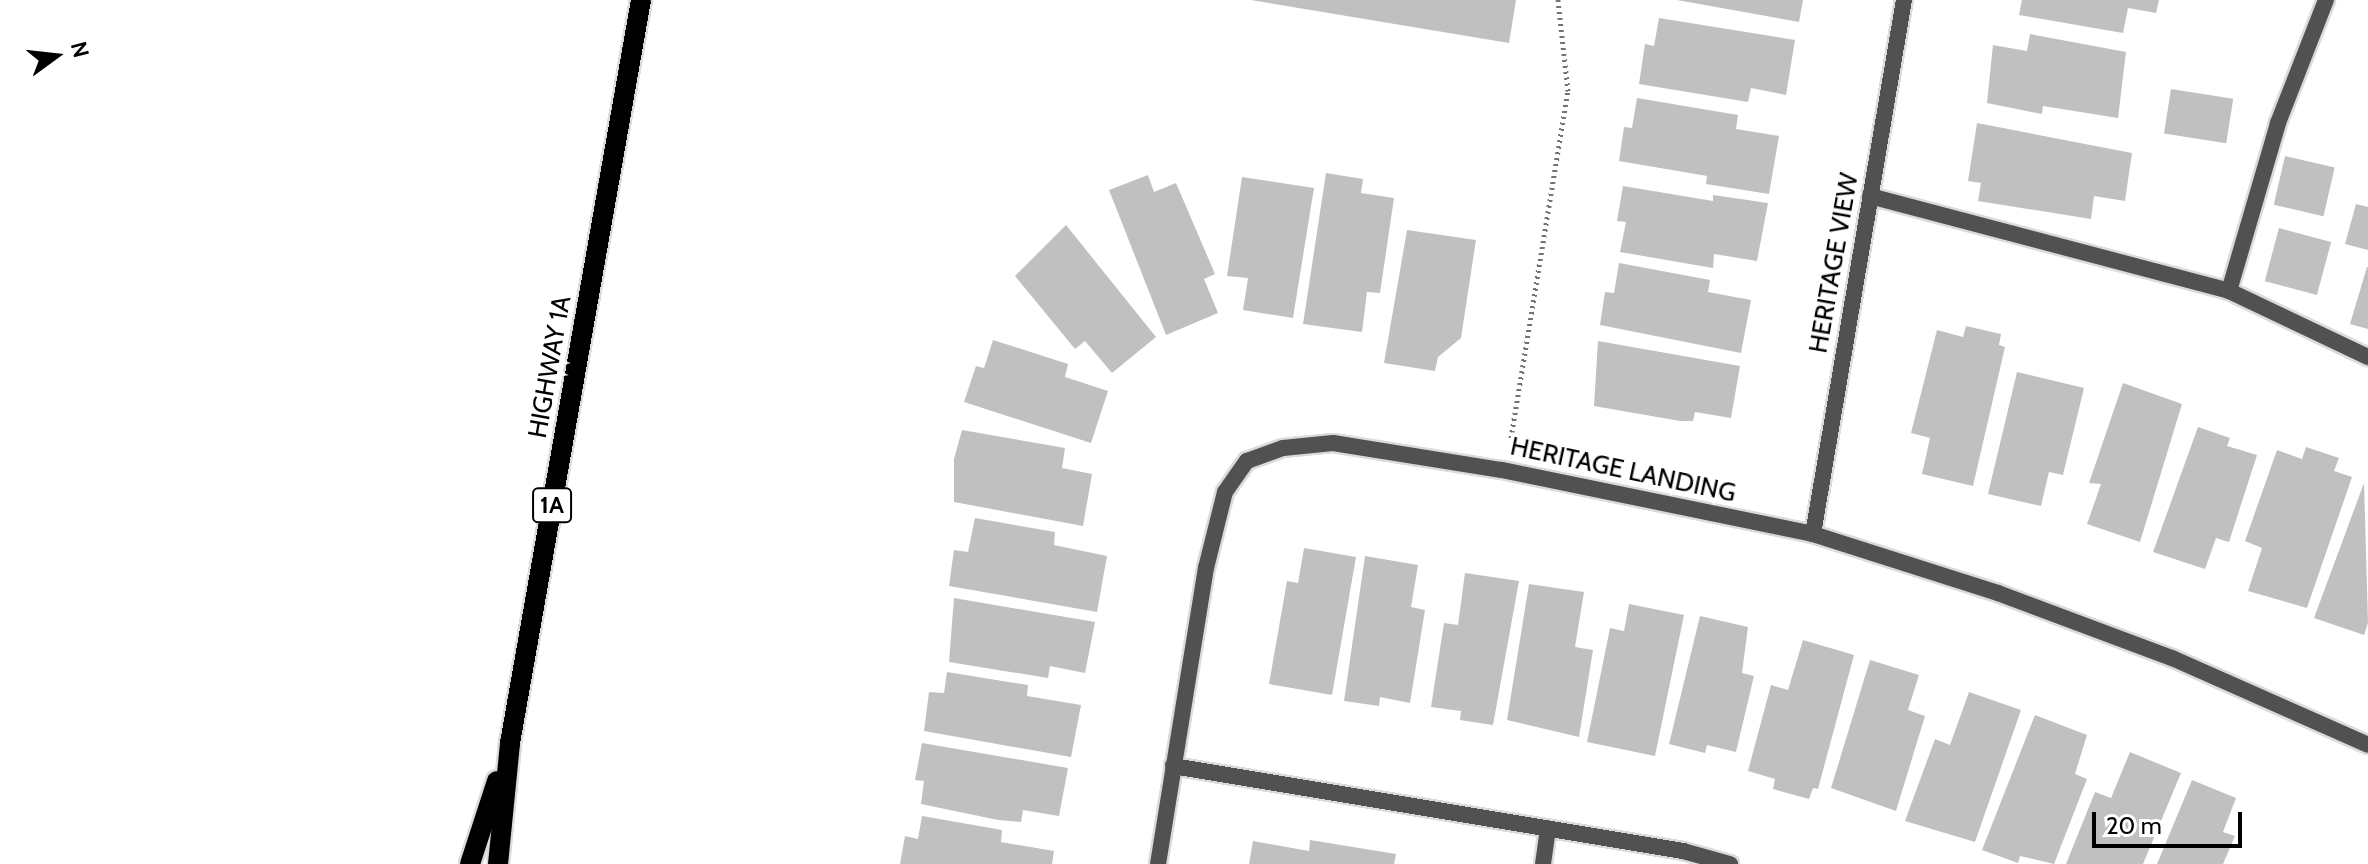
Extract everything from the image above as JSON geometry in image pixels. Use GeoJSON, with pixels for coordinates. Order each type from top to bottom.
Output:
{"type":"FeatureCollection","features":[{"type":"Feature","properties":{"kind":"main road","name":"HIGHWAY 1A"},"geometry":{"type":"LineString","coordinates":[[498,864],[510,743],[641,0]]}},
{"type":"Feature","properties":{"kind":"main road","name":"HIGHWAY 1A"},"geometry":{"type":"LineString","coordinates":[[470,864],[510,743]]}},
{"type":"Feature","properties":{"kind":"street","name":"HERITAGE VIEW"},"geometry":{"type":"LineString","coordinates":[[1813,534],[1904,0]]}},
{"type":"Feature","properties":{"kind":"street"},"geometry":{"type":"LineString","coordinates":[[2229,291],[2278,123],[2326,0]]}},
{"type":"Feature","properties":{"kind":"street"},"geometry":{"type":"LineString","coordinates":[[1870,196],[2229,291],[2368,357]]}},
{"type":"Feature","properties":{"kind":"street","name":"HERITAGE LANDING"},"geometry":{"type":"LineString","coordinates":[[1158,864],[1216,520],[1225,492],[1247,461],[1283,448],[1333,443],[1502,470],[1813,534],[1998,593],[2172,658],[2368,745]]}},
{"type":"Feature","properties":{"kind":"street"},"geometry":{"type":"LineString","coordinates":[[1173,766],[1683,851],[1730,864]]}},
{"type":"Feature","properties":{"kind":"street"},"geometry":{"type":"LineString","coordinates":[[1543,864],[1548,828]]}},
{"type":"Feature","properties":{"kind":"path"},"geometry":{"type":"LineString","coordinates":[[1502,470],[1568,91],[1558,0]]}},
{"type":"Feature","properties":{"kind":"building"},"geometry":{"type":"Polygon","coordinates":[[[1251,0],[1516,0],[1509,43],[1251,0]]]}},
{"type":"Feature","properties":{"kind":"building"},"geometry":{"type":"Polygon","coordinates":[[[1677,0],[1803,0],[1799,22],[1677,0]]]}},
{"type":"Feature","properties":{"kind":"building"},"geometry":{"type":"Polygon","coordinates":[[[2022,0],[2159,0],[2156,13],[2128,8],[2123,33],[2019,15],[2022,0]]]}},
{"type":"Feature","properties":{"kind":"building"},"geometry":{"type":"Polygon","coordinates":[[[1659,18],[1795,40],[1786,95],[1751,88],[1748,102],[1639,84],[1645,44],[1654,46],[1659,18]]]}},
{"type":"Feature","properties":{"kind":"building"},"geometry":{"type":"Polygon","coordinates":[[[2030,34],[2126,52],[2118,118],[2043,106],[2042,114],[1987,103],[1993,45],[2027,51],[2030,34]]]}},
{"type":"Feature","properties":{"kind":"building"},"geometry":{"type":"Polygon","coordinates":[[[2171,89],[2233,99],[2226,143],[2164,133],[2171,89]]]}},
{"type":"Feature","properties":{"kind":"building"},"geometry":{"type":"Polygon","coordinates":[[[1637,98],[1738,115],[1736,129],[1779,136],[1769,194],[1706,184],[1707,176],[1619,161],[1624,127],[1632,128],[1637,98]]]}},
{"type":"Feature","properties":{"kind":"building"},"geometry":{"type":"Polygon","coordinates":[[[1977,123],[2132,153],[2125,201],[2094,196],[2091,219],[1978,201],[1981,183],[1968,181],[1977,123]]]}},
{"type":"Feature","properties":{"kind":"building"},"geometry":{"type":"Polygon","coordinates":[[[2285,156],[2335,167],[2323,216],[2274,205],[2285,156]]]}},
{"type":"Feature","properties":{"kind":"building"},"geometry":{"type":"Polygon","coordinates":[[[1326,173],[1363,179],[1361,193],[1394,198],[1380,293],[1367,292],[1362,332],[1303,324],[1326,173]]]}},
{"type":"Feature","properties":{"kind":"building"},"geometry":{"type":"Polygon","coordinates":[[[1148,175],[1154,192],[1176,183],[1215,274],[1204,279],[1218,313],[1166,335],[1109,190],[1148,175]]]}},
{"type":"Feature","properties":{"kind":"building"},"geometry":{"type":"Polygon","coordinates":[[[1242,177],[1314,188],[1293,318],[1243,310],[1248,278],[1227,276],[1242,177]]]}},
{"type":"Feature","properties":{"kind":"building"},"geometry":{"type":"Polygon","coordinates":[[[1623,186],[1713,201],[1713,195],[1768,203],[1757,261],[1714,254],[1713,268],[1620,252],[1626,222],[1617,221],[1623,186]]]}},
{"type":"Feature","properties":{"kind":"building"},"geometry":{"type":"Polygon","coordinates":[[[2356,204],[2368,207],[2368,250],[2345,244],[2356,204]]]}},
{"type":"Feature","properties":{"kind":"building"},"geometry":{"type":"Polygon","coordinates":[[[1066,225],[1156,337],[1112,373],[1085,341],[1075,349],[1015,276],[1066,225]]]}},
{"type":"Feature","properties":{"kind":"building"},"geometry":{"type":"Polygon","coordinates":[[[2279,228],[2331,242],[2317,295],[2265,281],[2279,228]]]}},
{"type":"Feature","properties":{"kind":"building"},"geometry":{"type":"Polygon","coordinates":[[[1407,230],[1476,240],[1461,338],[1438,357],[1435,371],[1384,363],[1407,230]]]}},
{"type":"Feature","properties":{"kind":"building"},"geometry":{"type":"Polygon","coordinates":[[[1619,263],[1710,280],[1708,292],[1751,300],[1741,353],[1600,325],[1605,292],[1614,293],[1619,263]]]}},
{"type":"Feature","properties":{"kind":"building"},"geometry":{"type":"Polygon","coordinates":[[[2368,267],[2368,329],[2350,324],[2368,267]]]}},
{"type":"Feature","properties":{"kind":"building"},"geometry":{"type":"Polygon","coordinates":[[[1966,326],[2001,334],[1999,345],[2005,347],[1973,486],[1922,474],[1930,438],[1911,433],[1937,330],[1963,337],[1966,326]]]}},
{"type":"Feature","properties":{"kind":"building"},"geometry":{"type":"Polygon","coordinates":[[[993,340],[1068,364],[1065,377],[1108,391],[1091,443],[964,402],[976,366],[984,368],[993,340]]]}},
{"type":"Feature","properties":{"kind":"building"},"geometry":{"type":"Polygon","coordinates":[[[1598,341],[1740,366],[1731,418],[1695,412],[1693,421],[1680,421],[1594,406],[1598,341]]]}},
{"type":"Feature","properties":{"kind":"building"},"geometry":{"type":"Polygon","coordinates":[[[2017,372],[2084,388],[2063,475],[2049,472],[2041,506],[1988,494],[2017,372]]]}},
{"type":"Feature","properties":{"kind":"building"},"geometry":{"type":"Polygon","coordinates":[[[2123,383],[2182,404],[2140,542],[2087,524],[2101,484],[2089,483],[2123,383]]]}},
{"type":"Feature","properties":{"kind":"building"},"geometry":{"type":"Polygon","coordinates":[[[2198,427],[2230,438],[2227,446],[2257,455],[2229,542],[2216,538],[2205,569],[2153,552],[2198,427]]]}},
{"type":"Feature","properties":{"kind":"building"},"geometry":{"type":"Polygon","coordinates":[[[962,430],[1065,448],[1062,468],[1092,474],[1083,526],[954,502],[954,459],[962,430]]]}},
{"type":"Feature","properties":{"kind":"building"},"geometry":{"type":"Polygon","coordinates":[[[2306,447],[2339,458],[2334,471],[2352,477],[2307,608],[2248,591],[2262,548],[2245,541],[2277,450],[2302,459],[2306,447]]]}},
{"type":"Feature","properties":{"kind":"building"},"geometry":{"type":"Polygon","coordinates":[[[2364,483],[2368,623],[2364,635],[2314,618],[2364,483]]]}},
{"type":"Feature","properties":{"kind":"building"},"geometry":{"type":"Polygon","coordinates":[[[975,518],[1055,532],[1054,545],[1107,556],[1097,612],[949,586],[954,550],[968,552],[975,518]]]}},
{"type":"Feature","properties":{"kind":"building"},"geometry":{"type":"Polygon","coordinates":[[[1304,548],[1356,557],[1332,695],[1269,684],[1287,581],[1298,583],[1304,548]]]}},
{"type":"Feature","properties":{"kind":"building"},"geometry":{"type":"Polygon","coordinates":[[[1365,556],[1418,565],[1411,607],[1425,610],[1410,703],[1380,697],[1379,706],[1344,701],[1365,556]]]}},
{"type":"Feature","properties":{"kind":"building"},"geometry":{"type":"Polygon","coordinates":[[[1465,573],[1519,581],[1493,725],[1460,720],[1461,711],[1431,707],[1444,623],[1458,625],[1465,573]]]}},
{"type":"Feature","properties":{"kind":"building"},"geometry":{"type":"Polygon","coordinates":[[[1529,584],[1584,592],[1575,647],[1593,650],[1579,737],[1507,720],[1529,584]]]}},
{"type":"Feature","properties":{"kind":"building"},"geometry":{"type":"Polygon","coordinates":[[[954,598],[1095,622],[1085,673],[1050,666],[1048,678],[949,662],[954,598]]]}},
{"type":"Feature","properties":{"kind":"building"},"geometry":{"type":"Polygon","coordinates":[[[1629,604],[1684,615],[1655,756],[1587,742],[1610,628],[1624,631],[1629,604]]]}},
{"type":"Feature","properties":{"kind":"building"},"geometry":{"type":"Polygon","coordinates":[[[1700,616],[1748,627],[1742,673],[1754,676],[1736,752],[1707,745],[1705,753],[1669,744],[1700,616]]]}},
{"type":"Feature","properties":{"kind":"building"},"geometry":{"type":"Polygon","coordinates":[[[1803,640],[1854,655],[1818,789],[1813,788],[1809,799],[1773,789],[1775,779],[1748,771],[1771,685],[1788,690],[1803,640]]]}},
{"type":"Feature","properties":{"kind":"building"},"geometry":{"type":"Polygon","coordinates":[[[1870,660],[1919,675],[1908,710],[1925,716],[1896,811],[1831,788],[1870,660]]]}},
{"type":"Feature","properties":{"kind":"building"},"geometry":{"type":"Polygon","coordinates":[[[947,672],[1028,685],[1027,696],[1081,705],[1071,757],[924,731],[929,692],[944,693],[947,672]]]}},
{"type":"Feature","properties":{"kind":"building"},"geometry":{"type":"Polygon","coordinates":[[[1969,692],[2021,710],[1975,842],[1905,821],[1935,739],[1950,745],[1969,692]]]}},
{"type":"Feature","properties":{"kind":"building"},"geometry":{"type":"Polygon","coordinates":[[[2035,715],[2087,735],[2075,774],[2087,779],[2054,864],[2020,856],[2018,863],[1982,850],[2035,715]]]}},
{"type":"Feature","properties":{"kind":"building"},"geometry":{"type":"Polygon","coordinates":[[[922,743],[1068,768],[1059,816],[1023,810],[1021,822],[998,820],[921,804],[924,781],[915,780],[922,743]]]}},
{"type":"Feature","properties":{"kind":"building"},"geometry":{"type":"Polygon","coordinates":[[[2130,752],[2181,773],[2143,864],[2066,864],[2095,792],[2111,798],[2130,752]]]}},
{"type":"Feature","properties":{"kind":"building"},"geometry":{"type":"Polygon","coordinates":[[[2192,780],[2236,798],[2223,832],[2235,836],[2223,864],[2157,864],[2192,780]]]}},
{"type":"Feature","properties":{"kind":"building"},"geometry":{"type":"Polygon","coordinates":[[[922,816],[1002,830],[1001,842],[1054,851],[1052,864],[900,864],[905,836],[918,839],[922,816]]]}},
{"type":"Feature","properties":{"kind":"building"},"geometry":{"type":"Polygon","coordinates":[[[1310,840],[1396,854],[1394,864],[1249,864],[1253,841],[1309,851],[1310,840]]]}}]}
